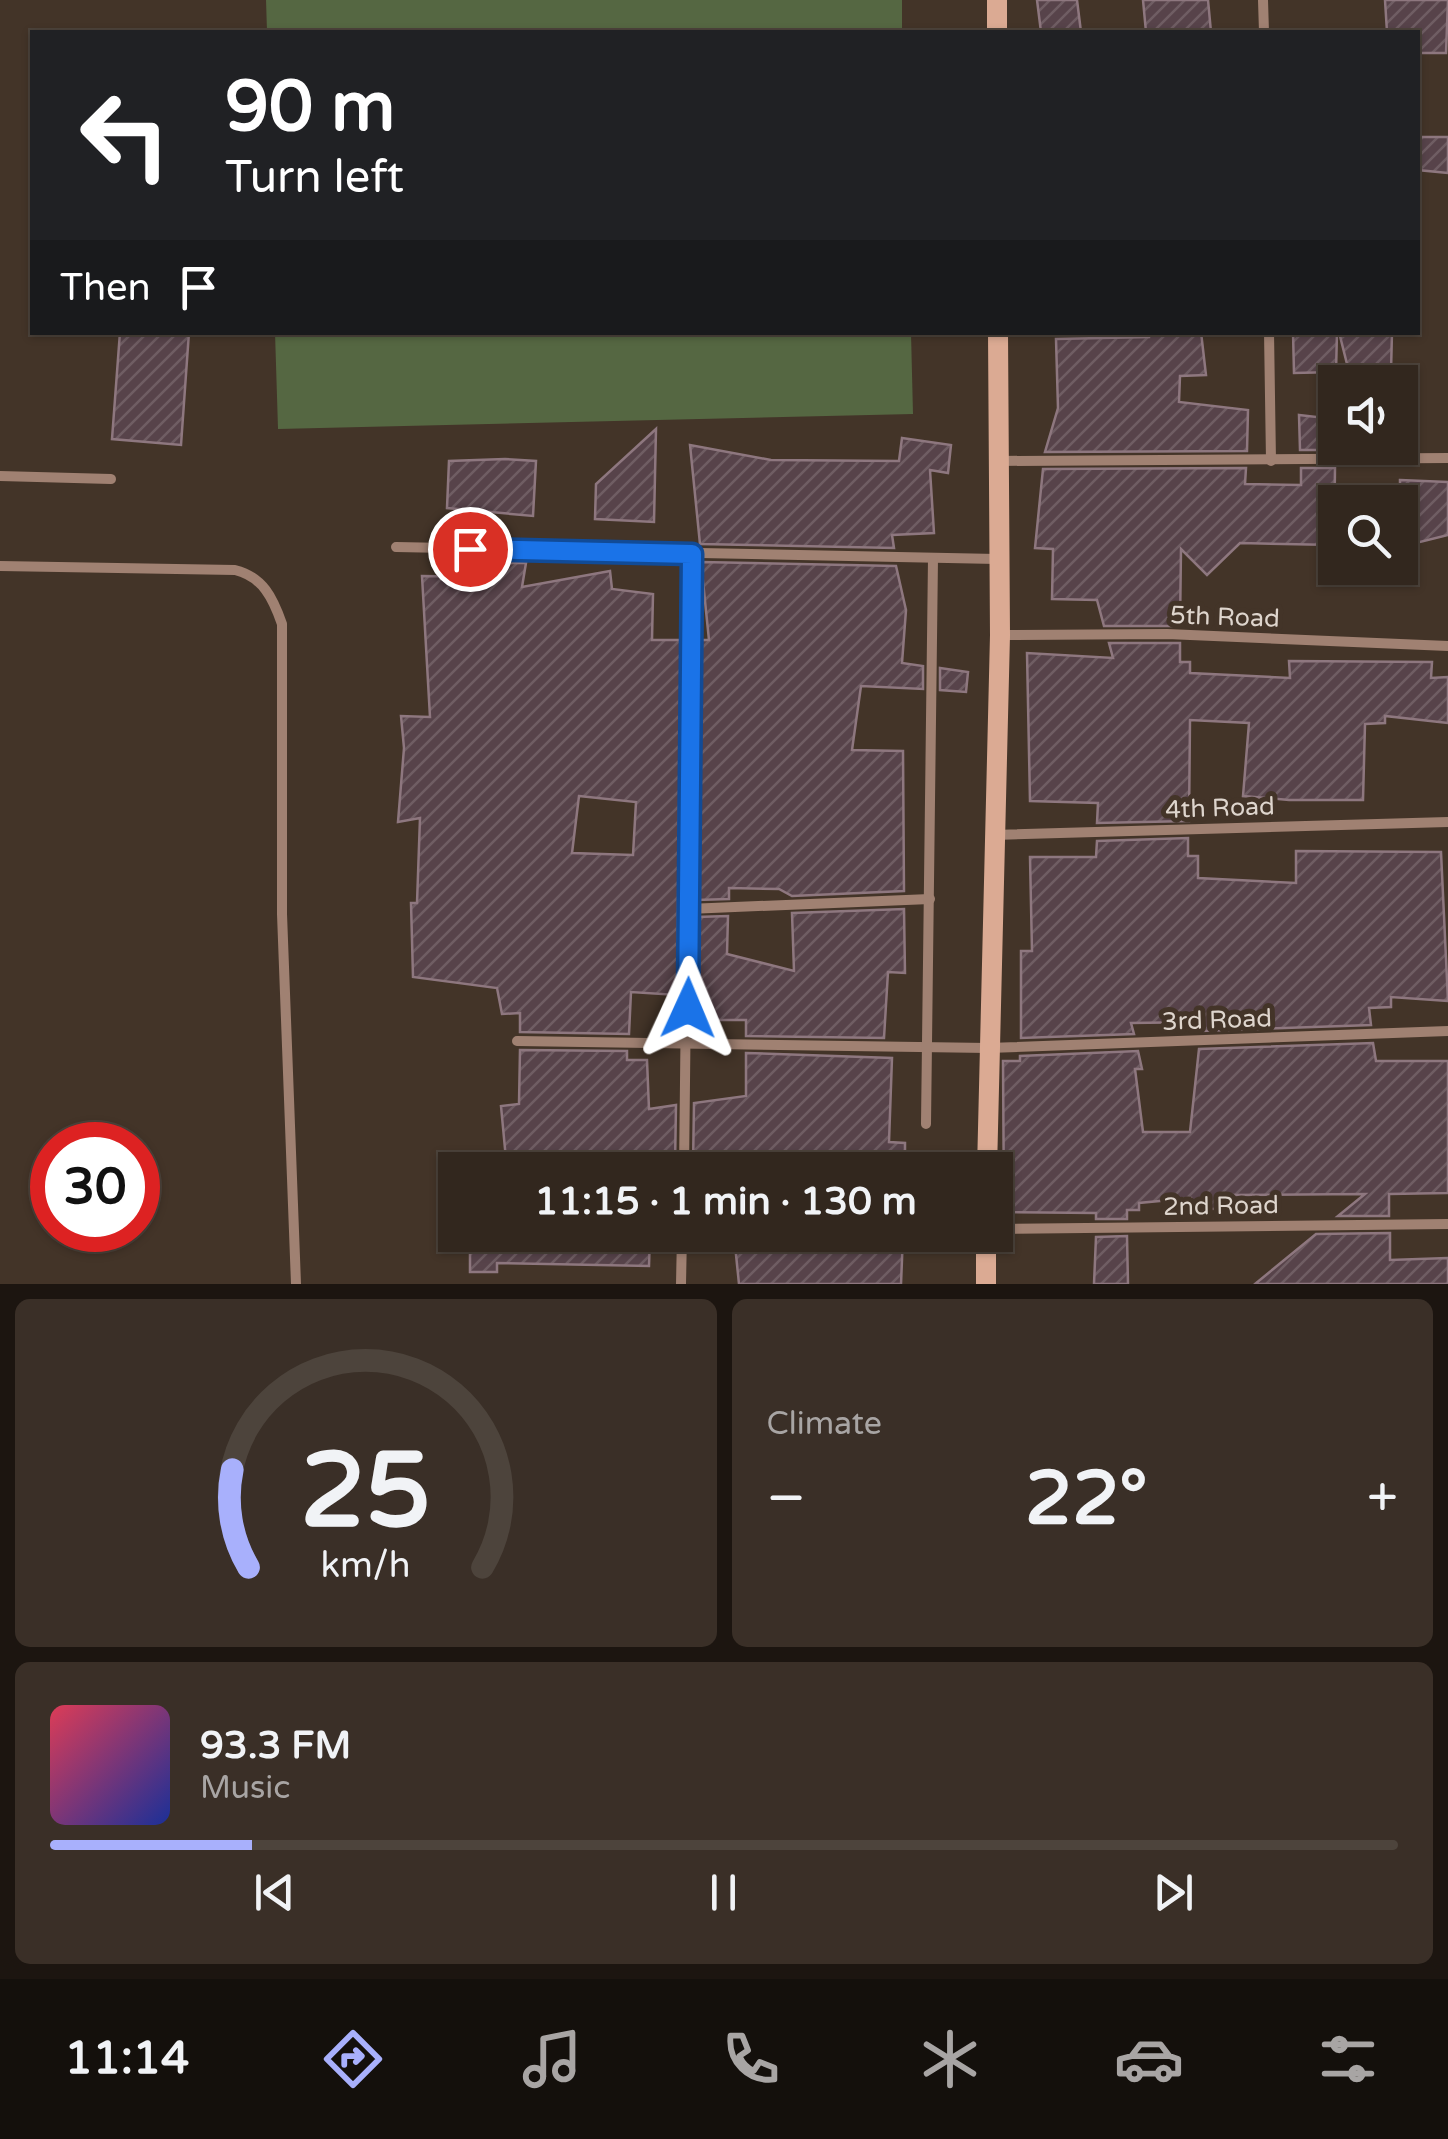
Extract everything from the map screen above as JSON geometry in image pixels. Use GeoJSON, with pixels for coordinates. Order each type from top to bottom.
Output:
{"type":"FeatureCollection","features":[{"type":"Feature","properties":{"kind":"main road"},"geometry":{"type":"LineString","coordinates":[[997,0],[997,30]]}},
{"type":"Feature","properties":{"kind":"main road"},"geometry":{"type":"LineString","coordinates":[[987,1152],[1000,635],[998,335]]}},
{"type":"Feature","properties":{"kind":"main road"},"geometry":{"type":"LineString","coordinates":[[986,1252],[986,1284]]}},
{"type":"Feature","properties":{"kind":"street"},"geometry":{"type":"LineString","coordinates":[[1263,0],[1264,30]]}},
{"type":"Feature","properties":{"kind":"street"},"geometry":{"type":"LineString","coordinates":[[1269,335],[1271,460]]}},
{"type":"Feature","properties":{"kind":"street"},"geometry":{"type":"LineString","coordinates":[[998,461],[1448,458]]}},
{"type":"Feature","properties":{"kind":"street"},"geometry":{"type":"LineString","coordinates":[[0,476],[111,479]]}},
{"type":"Feature","properties":{"kind":"street"},"geometry":{"type":"LineString","coordinates":[[396,547],[997,559]]}},
{"type":"Feature","properties":{"kind":"street"},"geometry":{"type":"LineString","coordinates":[[684,1152],[692,554]]}},
{"type":"Feature","properties":{"kind":"street"},"geometry":{"type":"LineString","coordinates":[[926,1124],[933,558]]}},
{"type":"Feature","properties":{"kind":"street"},"geometry":{"type":"LineString","coordinates":[[0,566],[235,570],[255,578],[275,604],[282,624],[282,914],[296,1284]]}},
{"type":"Feature","properties":{"kind":"street","name":"5th Road"},"geometry":{"type":"LineString","coordinates":[[1000,635],[1167,634],[1448,646]]}},
{"type":"Feature","properties":{"kind":"street","name":"4th Road"},"geometry":{"type":"LineString","coordinates":[[993,835],[1448,822]]}},
{"type":"Feature","properties":{"kind":"street"},"geometry":{"type":"LineString","coordinates":[[688,909],[930,899]]}},
{"type":"Feature","properties":{"kind":"street","name":"3rd Road"},"geometry":{"type":"LineString","coordinates":[[517,1042],[988,1048],[1448,1032]]}},
{"type":"Feature","properties":{"kind":"street","name":"2nd Road"},"geometry":{"type":"LineString","coordinates":[[1013,1228],[1448,1224]]}},
{"type":"Feature","properties":{"kind":"street"},"geometry":{"type":"LineString","coordinates":[[681,1284],[682,1252]]}},
{"type":"Feature","properties":{"kind":"green space"},"geometry":{"type":"Polygon","coordinates":[[[266,0],[902,0],[902,30],[267,30],[266,0]]]}},
{"type":"Feature","properties":{"kind":"green space"},"geometry":{"type":"Polygon","coordinates":[[[275,335],[911,335],[913,414],[278,429],[275,335]]]}},
{"type":"Feature","properties":{"kind":"building"},"geometry":{"type":"Polygon","coordinates":[[[1037,0],[1077,0],[1081,30],[1041,30],[1037,0]]]}},
{"type":"Feature","properties":{"kind":"building"},"geometry":{"type":"Polygon","coordinates":[[[1143,0],[1208,0],[1211,30],[1146,30],[1143,0]]]}},
{"type":"Feature","properties":{"kind":"building"},"geometry":{"type":"Polygon","coordinates":[[[1385,0],[1448,0],[1446,53],[1420,53],[1420,30],[1387,30],[1385,0]]]}},
{"type":"Feature","properties":{"kind":"building"},"geometry":{"type":"Polygon","coordinates":[[[1420,137],[1448,137],[1448,173],[1420,170],[1420,137]]]}},
{"type":"Feature","properties":{"kind":"building"},"geometry":{"type":"Polygon","coordinates":[[[120,335],[189,335],[181,445],[112,439],[120,335]]]}},
{"type":"Feature","properties":{"kind":"building"},"geometry":{"type":"Polygon","coordinates":[[[1201,335],[1206,375],[1180,376],[1179,402],[1248,410],[1247,451],[1045,452],[1058,408],[1056,339],[1201,335]]]}},
{"type":"Feature","properties":{"kind":"building"},"geometry":{"type":"Polygon","coordinates":[[[1293,335],[1337,335],[1336,365],[1318,365],[1318,372],[1294,373],[1293,335]]]}},
{"type":"Feature","properties":{"kind":"building"},"geometry":{"type":"Polygon","coordinates":[[[1340,335],[1392,335],[1391,365],[1347,365],[1340,335]]]}},
{"type":"Feature","properties":{"kind":"building"},"geometry":{"type":"Polygon","coordinates":[[[1299,415],[1318,417],[1318,450],[1300,450],[1299,415]]]}},
{"type":"Feature","properties":{"kind":"building"},"geometry":{"type":"Polygon","coordinates":[[[656,429],[654,522],[595,519],[596,484],[656,429]]]}},
{"type":"Feature","properties":{"kind":"building"},"geometry":{"type":"Polygon","coordinates":[[[902,438],[951,445],[948,473],[930,470],[934,533],[892,535],[894,548],[700,544],[690,445],[771,460],[899,461],[902,438]]]}},
{"type":"Feature","properties":{"kind":"building"},"geometry":{"type":"Polygon","coordinates":[[[449,461],[536,461],[533,516],[447,508],[449,461]]]}},
{"type":"Feature","properties":{"kind":"building"},"geometry":{"type":"Polygon","coordinates":[[[1246,468],[1245,484],[1301,485],[1301,468],[1335,468],[1335,485],[1318,485],[1318,545],[1240,543],[1207,575],[1181,549],[1180,626],[1104,626],[1097,600],[1052,599],[1053,549],[1035,548],[1043,469],[1246,468]]]}},
{"type":"Feature","properties":{"kind":"building"},"geometry":{"type":"Polygon","coordinates":[[[1400,480],[1448,482],[1448,535],[1418,542],[1418,485],[1400,485],[1400,480]]]}},
{"type":"Feature","properties":{"kind":"building"},"geometry":{"type":"Polygon","coordinates":[[[701,562],[896,566],[906,610],[902,663],[923,666],[923,689],[861,686],[852,750],[903,751],[904,891],[792,896],[779,889],[729,888],[729,899],[696,900],[699,640],[709,640],[701,562]]]}},
{"type":"Feature","properties":{"kind":"building"},"geometry":{"type":"Polygon","coordinates":[[[494,563],[526,563],[522,587],[610,571],[612,589],[653,594],[652,640],[681,640],[677,995],[631,992],[629,1034],[520,1032],[520,1013],[502,1014],[497,988],[413,977],[411,903],[417,903],[420,818],[398,822],[404,748],[401,716],[430,717],[422,576],[496,577],[494,563]],[[579,796],[572,853],[633,855],[636,802],[579,796]]]}},
{"type":"Feature","properties":{"kind":"building"},"geometry":{"type":"Polygon","coordinates":[[[1109,643],[1180,643],[1180,662],[1190,662],[1190,673],[1290,678],[1289,661],[1432,662],[1431,678],[1448,677],[1448,723],[1385,716],[1385,723],[1365,724],[1363,800],[1289,800],[1243,796],[1249,723],[1190,720],[1189,821],[1097,823],[1098,803],[1030,801],[1027,653],[1113,658],[1109,643]]]}},
{"type":"Feature","properties":{"kind":"building"},"geometry":{"type":"Polygon","coordinates":[[[940,668],[968,672],[966,692],[940,690],[940,668]]]}},
{"type":"Feature","properties":{"kind":"building"},"geometry":{"type":"Polygon","coordinates":[[[1188,838],[1188,856],[1198,856],[1198,878],[1296,883],[1296,851],[1441,852],[1448,1001],[1391,997],[1391,1007],[1369,1008],[1371,1025],[1201,1031],[1201,1022],[1131,1023],[1134,1034],[1021,1038],[1021,951],[1032,951],[1030,857],[1096,857],[1097,841],[1188,838]]]}},
{"type":"Feature","properties":{"kind":"building"},"geometry":{"type":"Polygon","coordinates":[[[904,909],[905,973],[888,972],[884,1038],[746,1036],[746,1020],[697,1020],[696,917],[728,916],[727,954],[794,971],[792,913],[904,909]]]}},
{"type":"Feature","properties":{"kind":"building"},"geometry":{"type":"Polygon","coordinates":[[[1373,1043],[1376,1061],[1448,1061],[1448,1193],[1389,1194],[1389,1216],[1338,1216],[1365,1194],[1230,1195],[1230,1208],[1192,1210],[1191,1198],[1139,1203],[1139,1210],[1127,1210],[1127,1219],[1096,1219],[1096,1213],[1013,1212],[1013,1152],[1004,1152],[1003,1061],[1020,1061],[1020,1056],[1138,1051],[1142,1069],[1135,1069],[1143,1132],[1190,1132],[1199,1049],[1373,1043]]]}},
{"type":"Feature","properties":{"kind":"building"},"geometry":{"type":"Polygon","coordinates":[[[520,1050],[627,1051],[627,1060],[647,1060],[649,1109],[676,1105],[675,1152],[505,1152],[501,1106],[519,1104],[520,1050]]]}},
{"type":"Feature","properties":{"kind":"building"},"geometry":{"type":"Polygon","coordinates":[[[746,1053],[892,1058],[889,1142],[905,1143],[905,1152],[693,1152],[694,1103],[746,1096],[746,1053]]]}},
{"type":"Feature","properties":{"kind":"building"},"geometry":{"type":"Polygon","coordinates":[[[1390,1233],[1390,1260],[1448,1258],[1448,1284],[1255,1284],[1316,1234],[1390,1233]]]}},
{"type":"Feature","properties":{"kind":"building"},"geometry":{"type":"Polygon","coordinates":[[[1127,1236],[1128,1284],[1094,1284],[1096,1237],[1127,1236]]]}},
{"type":"Feature","properties":{"kind":"building"},"geometry":{"type":"Polygon","coordinates":[[[470,1252],[649,1252],[649,1266],[497,1263],[497,1272],[470,1272],[470,1252]]]}},
{"type":"Feature","properties":{"kind":"building"},"geometry":{"type":"Polygon","coordinates":[[[736,1252],[902,1252],[901,1284],[739,1284],[736,1252]]]}},
{"type":"Feature","properties":{"kind":"route"},"geometry":{"type":"LineString","coordinates":[[470,549],[692,554],[688,1008]]}}]}
